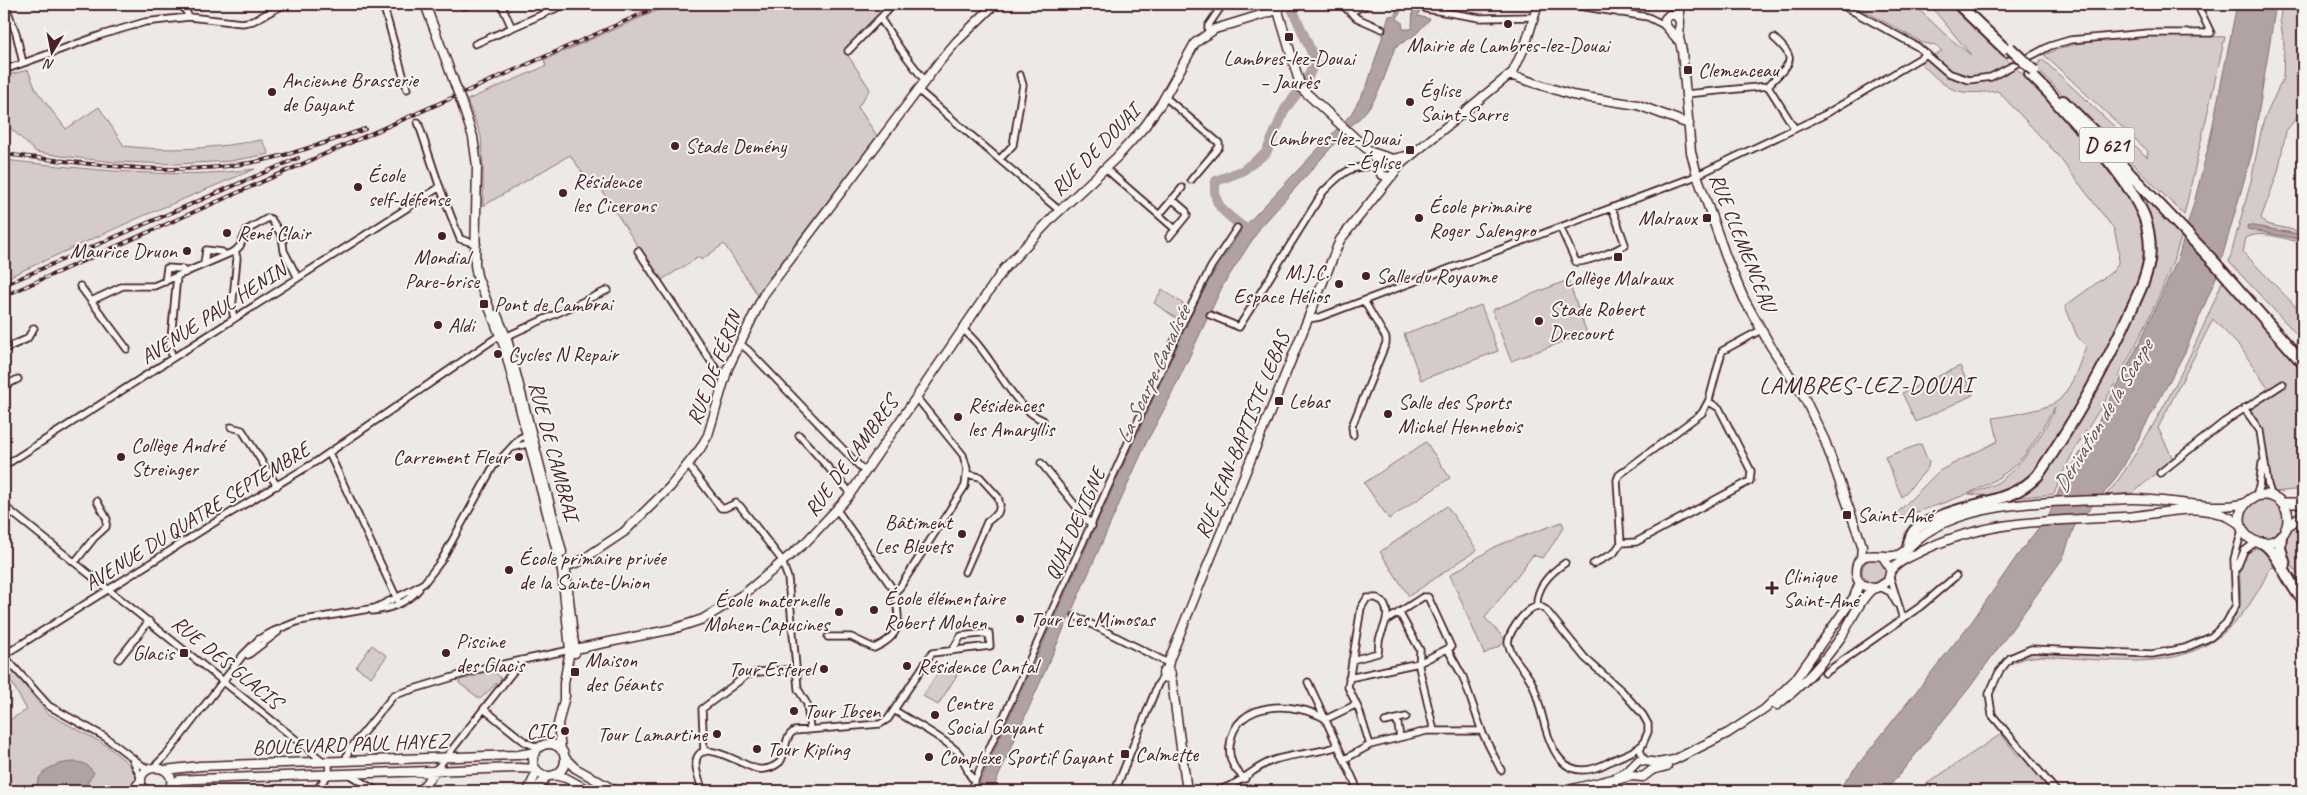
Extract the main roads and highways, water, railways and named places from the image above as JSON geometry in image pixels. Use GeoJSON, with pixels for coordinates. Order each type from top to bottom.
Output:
{"type":"FeatureCollection","features":[{"type":"Feature","properties":{"kind":"highway","name":"D 621"},"geometry":{"type":"LineString","coordinates":[[1958,4],[2032,72],[2179,220],[2303,357]]}},
{"type":"Feature","properties":{"kind":"highway","name":"D 621"},"geometry":{"type":"LineString","coordinates":[[1964,4],[2008,49]]}},
{"type":"Feature","properties":{"kind":"highway","name":"D 621"},"geometry":{"type":"LineString","coordinates":[[2032,72],[2049,93],[2179,220]]}},
{"type":"Feature","properties":{"kind":"highway"},"geometry":{"type":"LineString","coordinates":[[1908,548],[1914,531],[1926,523],[1955,511],[2014,492],[2027,485],[2038,475],[2101,370],[2127,319],[2146,272],[2149,259],[2149,237],[2137,202],[2116,171],[2049,93]]}},
{"type":"Feature","properties":{"kind":"highway","name":"D 621"},"geometry":{"type":"LineString","coordinates":[[2228,273],[2303,363]]}},
{"type":"Feature","properties":{"kind":"highway"},"geometry":{"type":"LineString","coordinates":[[2284,334],[2303,353]]}},
{"type":"Feature","properties":{"kind":"highway"},"geometry":{"type":"LineString","coordinates":[[2281,536],[2280,545],[2284,563],[2294,582],[2303,593]]}},
{"type":"Feature","properties":{"kind":"highway"},"geometry":{"type":"LineString","coordinates":[[2259,542],[2272,551],[2289,582],[2303,600]]}},
{"type":"Feature","properties":{"kind":"main road"},"geometry":{"type":"LineString","coordinates":[[425,4],[452,76]]}},
{"type":"Feature","properties":{"kind":"main road"},"geometry":{"type":"LineString","coordinates":[[429,4],[452,76]]}},
{"type":"Feature","properties":{"kind":"main road","name":"RUE DE FÉRIN"},"geometry":{"type":"LineString","coordinates":[[563,567],[579,562],[624,532],[666,492],[688,465],[706,438],[725,378],[739,343],[764,294],[925,81],[957,41],[995,4]]}},
{"type":"Feature","properties":{"kind":"main road"},"geometry":{"type":"LineString","coordinates":[[1538,4],[1518,64],[1510,75],[1568,94],[1633,104],[1674,121],[1689,125]]}},
{"type":"Feature","properties":{"kind":"main road"},"geometry":{"type":"LineString","coordinates":[[1678,4],[1664,21],[1680,42]]}},
{"type":"Feature","properties":{"kind":"main road","name":"RUE CLEMENCEAU"},"geometry":{"type":"LineString","coordinates":[[1678,4],[1691,148],[1697,176],[1733,274],[1761,330],[1812,411],[1835,464],[1862,546],[1861,559]]}},
{"type":"Feature","properties":{"kind":"main road"},"geometry":{"type":"LineString","coordinates":[[1276,7],[1299,84],[1306,95],[1369,151],[1379,169],[1394,172],[1396,163],[1369,151]]}},
{"type":"Feature","properties":{"kind":"main road","name":"RUE DE DOUAI"},"geometry":{"type":"LineString","coordinates":[[1004,268],[1106,168],[1145,126],[1165,96],[1191,49],[1208,32],[1276,7]]}},
{"type":"Feature","properties":{"kind":"main road"},"geometry":{"type":"LineString","coordinates":[[1667,27],[1675,29],[1679,22],[1675,14],[1668,15]]}},
{"type":"Feature","properties":{"kind":"main road","name":"RUE JEAN-BAPTISTE LEBAS"},"geometry":{"type":"LineString","coordinates":[[1187,791],[1172,682],[1167,672],[1340,240],[1394,172],[1414,153],[1510,75]]}},
{"type":"Feature","properties":{"kind":"main road","name":"RUE DE CAMBRAI"},"geometry":{"type":"LineString","coordinates":[[452,76],[473,137],[477,161],[477,276],[503,336],[563,567],[572,650],[564,683],[564,700],[558,724],[551,738],[540,748]]}},
{"type":"Feature","properties":{"kind":"main road"},"geometry":{"type":"LineString","coordinates":[[1674,121],[1683,117],[1687,111]]}},
{"type":"Feature","properties":{"kind":"main road"},"geometry":{"type":"LineString","coordinates":[[1674,121],[1686,134],[1691,148]]}},
{"type":"Feature","properties":{"kind":"main road"},"geometry":{"type":"LineString","coordinates":[[1379,169],[1380,162],[1414,153]]}},
{"type":"Feature","properties":{"kind":"main road","name":"RUE JEAN-BAPTISTE LEBAS"},"geometry":{"type":"LineString","coordinates":[[1377,194],[1379,169]]}},
{"type":"Feature","properties":{"kind":"main road","name":"RUE DE LAMBRES"},"geometry":{"type":"LineString","coordinates":[[572,650],[673,629],[698,621],[734,601],[806,542],[837,510],[850,493],[1004,268]]}},
{"type":"Feature","properties":{"kind":"main road"},"geometry":{"type":"LineString","coordinates":[[2241,527],[2240,514],[2246,504],[2255,497],[2262,495],[2272,497],[2282,503],[2303,503]]}},
{"type":"Feature","properties":{"kind":"main road"},"geometry":{"type":"LineString","coordinates":[[1877,588],[1864,586],[1860,582],[1856,571],[1861,559],[1868,555],[1896,556],[1931,530],[1960,517],[1990,509],[2115,499],[2152,499],[2226,507],[2246,504]]}},
{"type":"Feature","properties":{"kind":"main road"},"geometry":{"type":"LineString","coordinates":[[2282,503],[2287,514],[2287,526]]}},
{"type":"Feature","properties":{"kind":"main road"},"geometry":{"type":"LineString","coordinates":[[1649,772],[1682,761],[1735,734],[1787,698],[1832,649],[1866,595],[1877,588],[1910,557],[1963,533],[1997,526],[2132,517],[2186,509],[2217,513],[2241,527],[2248,537],[2259,542],[2272,542],[2281,536],[2287,526],[2303,515]]}},
{"type":"Feature","properties":{"kind":"main road","name":"RUE CLEMENCEAU"},"geometry":{"type":"LineString","coordinates":[[1854,524],[1868,547],[1879,555]]}},
{"type":"Feature","properties":{"kind":"main road"},"geometry":{"type":"LineString","coordinates":[[1879,555],[1890,565],[1890,574]]}},
{"type":"Feature","properties":{"kind":"main road"},"geometry":{"type":"LineString","coordinates":[[1598,783],[1616,777],[1637,760],[1661,763],[1678,758],[1738,728],[1776,700],[1795,680],[1818,649],[1854,597],[1860,582]]}},
{"type":"Feature","properties":{"kind":"main road","name":"RUE DE CAMBRAI"},"geometry":{"type":"LineString","coordinates":[[558,724],[561,750]]}},
{"type":"Feature","properties":{"kind":"main road"},"geometry":{"type":"LineString","coordinates":[[528,791],[537,770],[533,759],[540,748],[552,745],[561,750],[565,758],[575,768],[616,791]]}},
{"type":"Feature","properties":{"kind":"main road","name":"BOULEVARD PAUL HAYEZ"},"geometry":{"type":"LineString","coordinates":[[141,780],[151,768],[164,770],[200,766],[524,755],[540,748]]}},
{"type":"Feature","properties":{"kind":"main road"},"geometry":{"type":"LineString","coordinates":[[536,791],[551,776],[563,768],[565,758]]}},
{"type":"Feature","properties":{"kind":"main road"},"geometry":{"type":"LineString","coordinates":[[1564,791],[1630,776],[1645,777],[1649,772],[1650,766],[1645,760]]}},
{"type":"Feature","properties":{"kind":"main road"},"geometry":{"type":"LineString","coordinates":[[1633,765],[1634,773],[1638,777]]}},
{"type":"Feature","properties":{"kind":"main road"},"geometry":{"type":"LineString","coordinates":[[164,770],[169,776],[171,789]]}},
{"type":"Feature","properties":{"kind":"main road"},"geometry":{"type":"LineString","coordinates":[[420,791],[436,770]]}},
{"type":"Feature","properties":{"kind":"main road","name":"BOULEVARD PAUL HAYEZ"},"geometry":{"type":"LineString","coordinates":[[171,789],[176,781],[190,779],[436,770],[537,770]]}},
{"type":"Feature","properties":{"kind":"main road"},"geometry":{"type":"LineString","coordinates":[[537,770],[551,776],[569,779],[590,791]]}},
{"type":"Feature","properties":{"kind":"main road"},"geometry":{"type":"LineString","coordinates":[[132,791],[141,780]]}},
{"type":"Feature","properties":{"kind":"main road"},"geometry":{"type":"LineString","coordinates":[[141,780],[143,791]]}},
{"type":"Feature","properties":{"kind":"water"},"geometry":{"type":"Polygon","coordinates":[[[1399,4],[1404,4],[1397,19],[1402,22],[1403,29],[1412,29],[1413,4],[1422,4],[1418,16],[1430,19],[1415,35],[1395,47],[1376,97],[1371,104],[1343,133],[1260,228],[1223,285],[1167,404],[1147,441],[992,791],[976,791],[1203,289],[1244,227],[1351,114],[1367,86],[1389,16],[1395,15],[1399,4]]]}},
{"type":"Feature","properties":{"kind":"water","name":"Dérivation de la Scarpe"},"geometry":{"type":"Polygon","coordinates":[[[2237,4],[2276,4],[2252,153],[2217,275],[2185,352],[2123,467],[2110,486],[2074,527],[2063,558],[1970,687],[1886,791],[1837,791],[1973,620],[2017,556],[2050,513],[2062,483],[2091,435],[2140,342],[2178,258],[2195,199],[2209,144],[2237,4]]]}},
{"type":"Feature","properties":{"kind":"water"},"geometry":{"type":"Polygon","coordinates":[[[2248,225],[2303,235],[2303,240],[2247,229],[2248,225]]]}},
{"type":"Feature","properties":{"kind":"water"},"geometry":{"type":"Polygon","coordinates":[[[72,762],[85,764],[94,773],[82,791],[34,791],[39,779],[46,770],[59,764],[72,762]]]}},
{"type":"Feature","properties":{"kind":"waterway"},"geometry":{"type":"LineString","coordinates":[[1250,232],[1229,216],[1219,205],[1216,198],[1216,181],[1242,171],[1266,153],[1285,109],[1306,82],[1315,60],[1290,4]]}},
{"type":"Feature","properties":{"kind":"railway"},"geometry":{"type":"LineString","coordinates":[[4,296],[664,4]]}},
{"type":"Feature","properties":{"kind":"railway"},"geometry":{"type":"LineString","coordinates":[[4,154],[157,169],[218,167],[279,157],[365,129]]}},
{"type":"Feature","properties":{"kind":"railway"},"geometry":{"type":"LineString","coordinates":[[4,285],[298,158]]}},
{"type":"Feature","properties":{"kind":"place","name":"Mairie de Lambres-lez-Douai"},"geometry":{"type":"Point","coordinates":[1508,24]}},
{"type":"Feature","properties":{"kind":"place","name":"Lambres-lez-Douai – Jaurès"},"geometry":{"type":"Point","coordinates":[1289,37]}},
{"type":"Feature","properties":{"kind":"place","name":"Clemenceau"},"geometry":{"type":"Point","coordinates":[1688,70]}},
{"type":"Feature","properties":{"kind":"place","name":"Ancienne Brasserie de Gayant"},"geometry":{"type":"Point","coordinates":[272,92]}},
{"type":"Feature","properties":{"kind":"place","name":"Église Saint-Sarre"},"geometry":{"type":"Point","coordinates":[1410,102]}},
{"type":"Feature","properties":{"kind":"place","name":"Stade Demény"},"geometry":{"type":"Point","coordinates":[675,146]}},
{"type":"Feature","properties":{"kind":"place","name":"Lambres-lez-Douai – Église"},"geometry":{"type":"Point","coordinates":[1410,150]}},
{"type":"Feature","properties":{"kind":"place","name":"École self-défense"},"geometry":{"type":"Point","coordinates":[358,187]}},
{"type":"Feature","properties":{"kind":"place","name":"Résidence les Cicerons"},"geometry":{"type":"Point","coordinates":[563,193]}},
{"type":"Feature","properties":{"kind":"place","name":"École primaire Roger Salengro"},"geometry":{"type":"Point","coordinates":[1419,218]}},
{"type":"Feature","properties":{"kind":"place","name":"Malraux"},"geometry":{"type":"Point","coordinates":[1707,218]}},
{"type":"Feature","properties":{"kind":"place","name":"René Clair"},"geometry":{"type":"Point","coordinates":[227,233]}},
{"type":"Feature","properties":{"kind":"place","name":"Mondial Pare-brise"},"geometry":{"type":"Point","coordinates":[442,236]}},
{"type":"Feature","properties":{"kind":"place","name":"Maurice Druon"},"geometry":{"type":"Point","coordinates":[187,251]}},
{"type":"Feature","properties":{"kind":"place","name":"Collège Malraux"},"geometry":{"type":"Point","coordinates":[1618,257]}},
{"type":"Feature","properties":{"kind":"place","name":"Salle du Royaume"},"geometry":{"type":"Point","coordinates":[1366,276]}},
{"type":"Feature","properties":{"kind":"place","name":"M.J.C. Espace Hélios"},"geometry":{"type":"Point","coordinates":[1339,284]}},
{"type":"Feature","properties":{"kind":"place","name":"Pont de Cambrai"},"geometry":{"type":"Point","coordinates":[484,304]}},
{"type":"Feature","properties":{"kind":"place","name":"Stade Robert Drecourt"},"geometry":{"type":"Point","coordinates":[1539,321]}},
{"type":"Feature","properties":{"kind":"place","name":"Aldi"},"geometry":{"type":"Point","coordinates":[438,325]}},
{"type":"Feature","properties":{"kind":"place","name":"Cycles N Repair"},"geometry":{"type":"Point","coordinates":[498,354]}},
{"type":"Feature","properties":{"kind":"place","name":"Lebas"},"geometry":{"type":"Point","coordinates":[1279,401]}},
{"type":"Feature","properties":{"kind":"place","name":"Salle des Sports Michel Hennebois"},"geometry":{"type":"Point","coordinates":[1388,414]}},
{"type":"Feature","properties":{"kind":"place","name":"Résidences les Amaryllis"},"geometry":{"type":"Point","coordinates":[958,417]}},
{"type":"Feature","properties":{"kind":"place","name":"Collège André Streinger"},"geometry":{"type":"Point","coordinates":[121,457]}},
{"type":"Feature","properties":{"kind":"place","name":"Carrement Fleur"},"geometry":{"type":"Point","coordinates":[519,457]}},
{"type":"Feature","properties":{"kind":"place","name":"Saint-Amé"},"geometry":{"type":"Point","coordinates":[1847,515]}},
{"type":"Feature","properties":{"kind":"place","name":"Bâtiment Les Bleuets"},"geometry":{"type":"Point","coordinates":[962,534]}},
{"type":"Feature","properties":{"kind":"place","name":"École primaire privée de la Sainte-Union"},"geometry":{"type":"Point","coordinates":[509,570]}},
{"type":"Feature","properties":{"kind":"place","name":"Clinique Saint-Amé"},"geometry":{"type":"Point","coordinates":[1772,588]}},
{"type":"Feature","properties":{"kind":"place","name":"École élémentaire Robert Mohen"},"geometry":{"type":"Point","coordinates":[874,610]}},
{"type":"Feature","properties":{"kind":"place","name":"École maternelle Mohen-Capucines"},"geometry":{"type":"Point","coordinates":[839,612]}},
{"type":"Feature","properties":{"kind":"place","name":"Tour Les Mimosas"},"geometry":{"type":"Point","coordinates":[1020,619]}},
{"type":"Feature","properties":{"kind":"place","name":"Glacis"},"geometry":{"type":"Point","coordinates":[184,653]}},
{"type":"Feature","properties":{"kind":"place","name":"Piscine des Glacis"},"geometry":{"type":"Point","coordinates":[446,653]}},
{"type":"Feature","properties":{"kind":"place","name":"Résidence Cantal"},"geometry":{"type":"Point","coordinates":[907,666]}},
{"type":"Feature","properties":{"kind":"place","name":"Tour Esterel"},"geometry":{"type":"Point","coordinates":[824,669]}},
{"type":"Feature","properties":{"kind":"place","name":"Maison des Géants"},"geometry":{"type":"Point","coordinates":[575,672]}},
{"type":"Feature","properties":{"kind":"place","name":"Tour Ibsen"},"geometry":{"type":"Point","coordinates":[794,711]}},
{"type":"Feature","properties":{"kind":"place","name":"Centre Social Gayant"},"geometry":{"type":"Point","coordinates":[935,715]}},
{"type":"Feature","properties":{"kind":"place","name":"CIC"},"geometry":{"type":"Point","coordinates":[565,731]}},
{"type":"Feature","properties":{"kind":"place","name":"Tour Lamartine"},"geometry":{"type":"Point","coordinates":[717,734]}},
{"type":"Feature","properties":{"kind":"place","name":"Tour Kipling"},"geometry":{"type":"Point","coordinates":[757,749]}},
{"type":"Feature","properties":{"kind":"place","name":"Calmette"},"geometry":{"type":"Point","coordinates":[1125,754]}},
{"type":"Feature","properties":{"kind":"place","name":"Complexe Sportif Gayant"},"geometry":{"type":"Point","coordinates":[929,757]}},
{"type":"Feature","properties":{"kind":"district","name":"LAMBRES-LEZ-DOUAI"},"geometry":{"type":"Point","coordinates":[1866,385]}},
{"type":"Feature","properties":{"kind":"water label","name":"La Scarpe Canalisée"},"geometry":{"type":"Point","coordinates":[1153,375]}}]}
